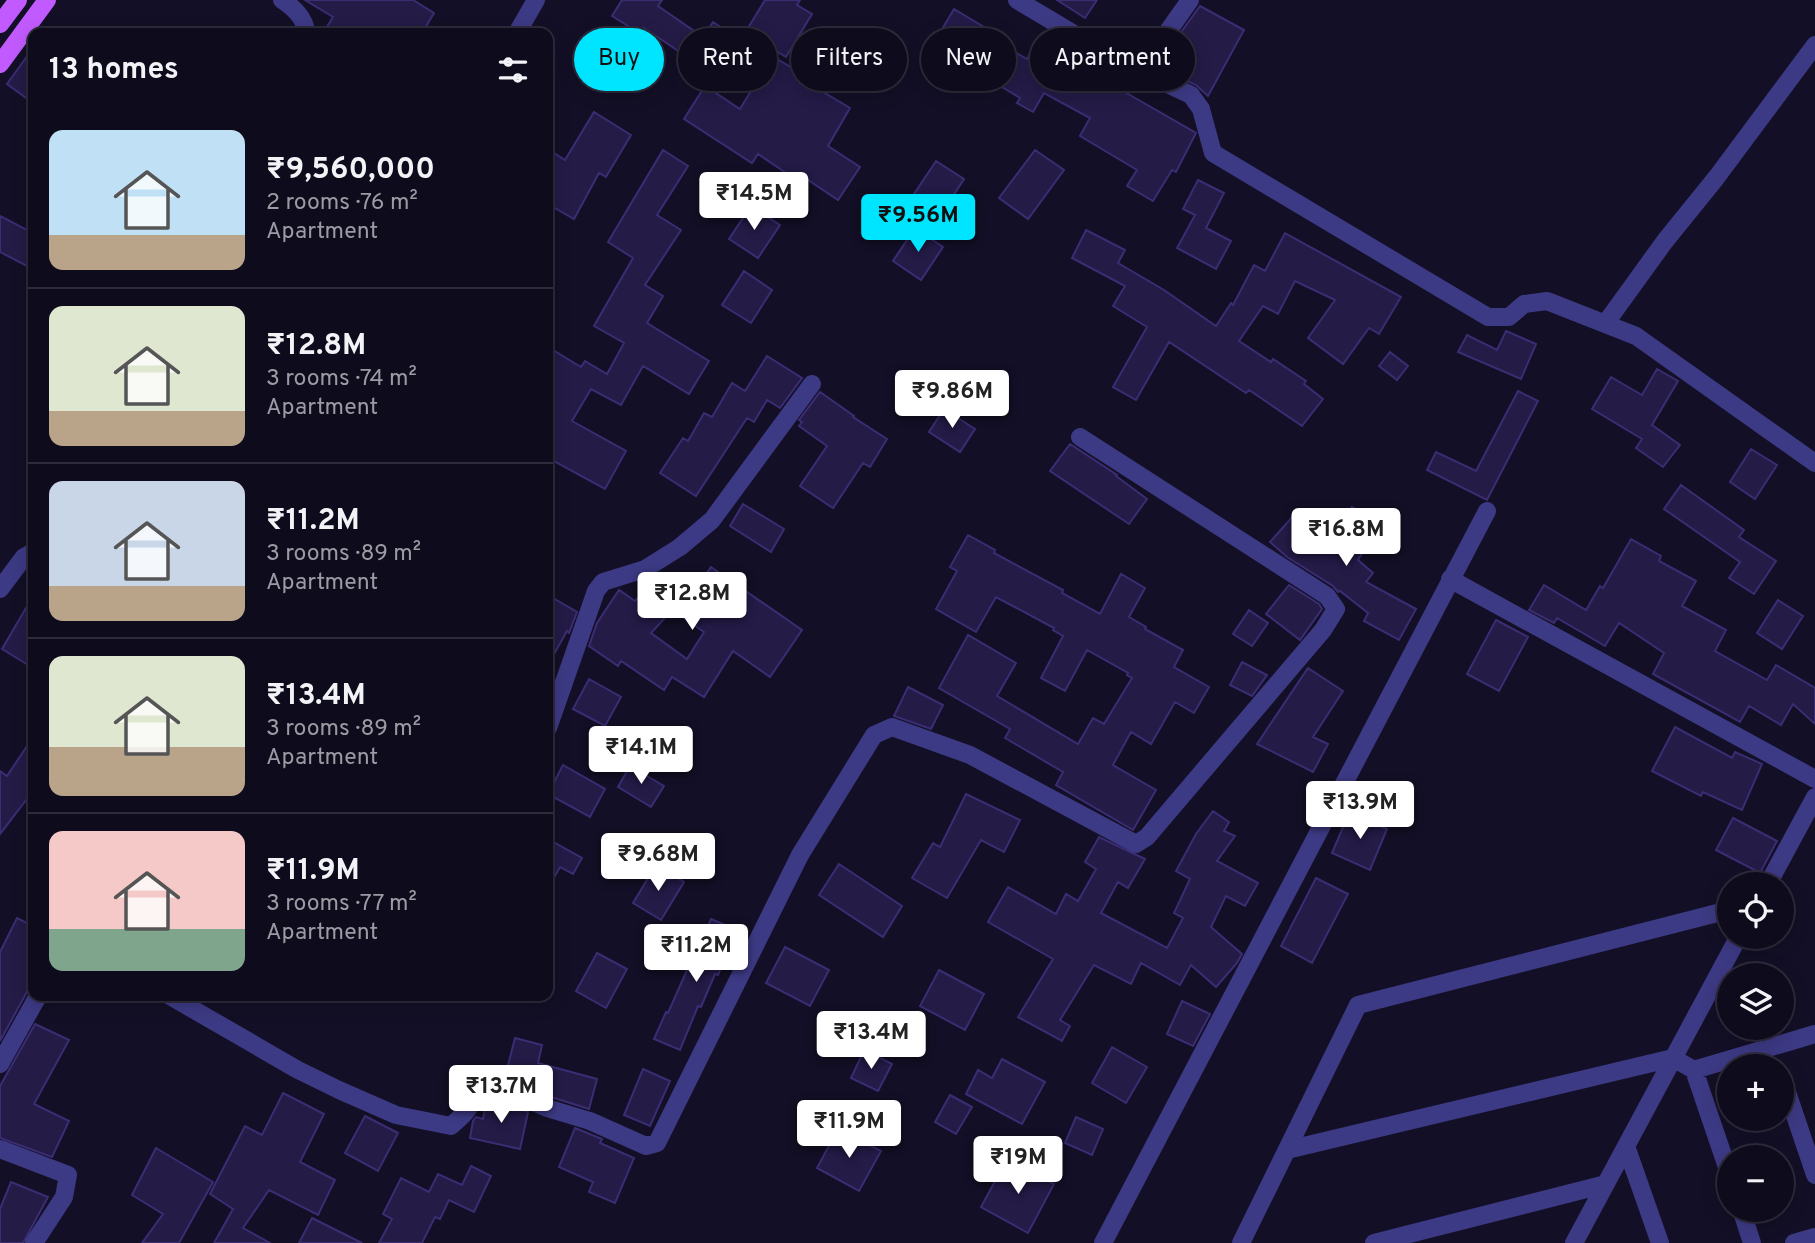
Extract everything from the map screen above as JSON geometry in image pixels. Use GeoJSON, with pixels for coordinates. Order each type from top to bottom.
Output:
{"type":"FeatureCollection","features":[{"type":"Feature","properties":{"kind":"main road"},"geometry":{"type":"LineString","coordinates":[[0,24],[18,0]]}},
{"type":"Feature","properties":{"kind":"main road"},"geometry":{"type":"LineString","coordinates":[[0,64],[47,0]]}},
{"type":"Feature","properties":{"kind":"street"},"geometry":{"type":"LineString","coordinates":[[282,0],[292,7],[306,28]]}},
{"type":"Feature","properties":{"kind":"street"},"geometry":{"type":"LineString","coordinates":[[520,28],[536,0]]}},
{"type":"Feature","properties":{"kind":"street"},"geometry":{"type":"LineString","coordinates":[[1017,0],[1064,28]]}},
{"type":"Feature","properties":{"kind":"street"},"geometry":{"type":"LineString","coordinates":[[1171,28],[1191,0]]}},
{"type":"Feature","properties":{"kind":"street"},"geometry":{"type":"LineString","coordinates":[[1605,324],[1665,240],[1716,178],[1815,45]]}},
{"type":"Feature","properties":{"kind":"street"},"geometry":{"type":"LineString","coordinates":[[1182,91],[1191,95],[1201,109],[1213,153],[1488,317],[1509,317],[1524,304],[1547,301],[1636,336],[1815,463]]}},
{"type":"Feature","properties":{"kind":"street"},"geometry":{"type":"LineString","coordinates":[[553,715],[596,591],[603,582],[645,569],[680,547],[712,520],[813,384]]}},
{"type":"Feature","properties":{"kind":"street"},"geometry":{"type":"LineString","coordinates":[[179,1001],[298,1070],[396,1115],[451,1126],[467,1109],[477,1087],[487,1081],[547,1108],[590,1121],[646,1146],[657,1143],[800,855],[874,735],[892,727],[970,755],[1136,844],[1147,837],[1209,767],[1323,630],[1336,610],[1327,596],[1080,438]]}},
{"type":"Feature","properties":{"kind":"street"},"geometry":{"type":"LineString","coordinates":[[1103,1243],[1487,511]]}},
{"type":"Feature","properties":{"kind":"street"},"geometry":{"type":"LineString","coordinates":[[0,589],[28,554]]}},
{"type":"Feature","properties":{"kind":"street"},"geometry":{"type":"LineString","coordinates":[[1450,579],[1815,779]]}},
{"type":"Feature","properties":{"kind":"street"},"geometry":{"type":"LineString","coordinates":[[1774,872],[1815,797]]}},
{"type":"Feature","properties":{"kind":"street"},"geometry":{"type":"LineString","coordinates":[[1241,1243],[1358,1005],[1717,913]]}},
{"type":"Feature","properties":{"kind":"street"},"geometry":{"type":"LineString","coordinates":[[1574,1243],[1732,949]]}},
{"type":"Feature","properties":{"kind":"street"},"geometry":{"type":"LineString","coordinates":[[0,1064],[35,1001]]}},
{"type":"Feature","properties":{"kind":"street"},"geometry":{"type":"LineString","coordinates":[[1694,1070],[1815,1034]]}},
{"type":"Feature","properties":{"kind":"street"},"geometry":{"type":"LineString","coordinates":[[1771,1047],[1774,1054]]}},
{"type":"Feature","properties":{"kind":"street"},"geometry":{"type":"LineString","coordinates":[[1287,1150],[1673,1058],[1694,1070],[1719,1145]]}},
{"type":"Feature","properties":{"kind":"street"},"geometry":{"type":"LineString","coordinates":[[1794,1113],[1815,1175]]}},
{"type":"Feature","properties":{"kind":"street"},"geometry":{"type":"LineString","coordinates":[[1626,1146],[1660,1243]]}},
{"type":"Feature","properties":{"kind":"street"},"geometry":{"type":"LineString","coordinates":[[0,1149],[68,1175],[64,1198],[34,1243]]}},
{"type":"Feature","properties":{"kind":"street"},"geometry":{"type":"LineString","coordinates":[[1374,1243],[1606,1184]]}},
{"type":"Feature","properties":{"kind":"street"},"geometry":{"type":"LineString","coordinates":[[1745,1222],[1752,1243]]}},
{"type":"Feature","properties":{"kind":"street"},"geometry":{"type":"LineString","coordinates":[[1794,1243],[1815,1237]]}},
{"type":"Feature","properties":{"kind":"building"},"geometry":{"type":"Polygon","coordinates":[[[305,0],[413,0],[434,13],[425,28],[326,28],[333,17],[305,0]]]}},
{"type":"Feature","properties":{"kind":"building"},"geometry":{"type":"Polygon","coordinates":[[[622,0],[662,0],[658,6],[690,28],[678,28],[678,51],[664,41],[664,28],[631,28],[612,16],[622,0]]]}},
{"type":"Feature","properties":{"kind":"building"},"geometry":{"type":"Polygon","coordinates":[[[765,0],[800,0],[797,5],[812,14],[804,28],[791,28],[791,49],[786,57],[777,52],[777,28],[748,28],[765,0]]]}},
{"type":"Feature","properties":{"kind":"building"},"geometry":{"type":"Polygon","coordinates":[[[1057,0],[1097,0],[1085,18],[1057,0]]]}},
{"type":"Feature","properties":{"kind":"building"},"geometry":{"type":"Polygon","coordinates":[[[1200,6],[1244,30],[1208,96],[1195,85],[1195,28],[1184,28],[1200,6]]]}},
{"type":"Feature","properties":{"kind":"building"},"geometry":{"type":"Polygon","coordinates":[[[954,9],[984,27],[983,28],[943,28],[954,9]]]}},
{"type":"Feature","properties":{"kind":"building"},"geometry":{"type":"Polygon","coordinates":[[[713,22],[722,28],[709,28],[713,22]]]}},
{"type":"Feature","properties":{"kind":"building"},"geometry":{"type":"Polygon","coordinates":[[[1016,53],[1027,59],[1030,54],[1030,91],[1123,91],[1196,133],[1176,172],[1172,170],[1153,201],[1127,186],[1137,170],[1080,136],[1090,118],[1044,93],[1033,112],[1017,103],[1020,98],[1008,91],[1016,91],[1016,53]]]}},
{"type":"Feature","properties":{"kind":"building"},"geometry":{"type":"Polygon","coordinates":[[[28,55],[28,99],[7,84],[28,55]]]}},
{"type":"Feature","properties":{"kind":"building"},"geometry":{"type":"Polygon","coordinates":[[[777,59],[791,67],[791,91],[822,91],[850,108],[828,146],[860,167],[838,200],[799,174],[795,179],[758,154],[752,163],[684,119],[702,91],[713,91],[740,109],[751,91],[777,91],[777,59]]]}},
{"type":"Feature","properties":{"kind":"building"},"geometry":{"type":"Polygon","coordinates":[[[594,112],[631,135],[606,177],[599,173],[574,219],[553,207],[553,152],[565,160],[594,112]]]}},
{"type":"Feature","properties":{"kind":"building"},"geometry":{"type":"Polygon","coordinates":[[[663,150],[688,166],[657,215],[681,230],[645,285],[663,296],[647,323],[709,361],[689,394],[643,366],[621,405],[591,389],[572,421],[626,451],[605,489],[553,461],[553,350],[581,367],[585,361],[607,374],[624,343],[594,326],[633,258],[608,242],[663,150]]]}},
{"type":"Feature","properties":{"kind":"building"},"geometry":{"type":"Polygon","coordinates":[[[1035,150],[1064,170],[1028,219],[999,198],[1035,150]]]}},
{"type":"Feature","properties":{"kind":"building"},"geometry":{"type":"Polygon","coordinates":[[[936,161],[964,179],[942,213],[914,194],[936,161]]]}},
{"type":"Feature","properties":{"kind":"building"},"geometry":{"type":"Polygon","coordinates":[[[1198,180],[1224,193],[1206,228],[1231,241],[1216,269],[1177,248],[1195,215],[1183,209],[1198,180]]]}},
{"type":"Feature","properties":{"kind":"building"},"geometry":{"type":"Polygon","coordinates":[[[751,206],[780,225],[758,258],[729,239],[751,206]]]}},
{"type":"Feature","properties":{"kind":"building"},"geometry":{"type":"Polygon","coordinates":[[[0,216],[28,230],[28,266],[0,252],[0,216]]]}},
{"type":"Feature","properties":{"kind":"building"},"geometry":{"type":"Polygon","coordinates":[[[915,228],[943,247],[921,280],[893,261],[915,228]]]}},
{"type":"Feature","properties":{"kind":"building"},"geometry":{"type":"Polygon","coordinates":[[[1086,230],[1125,250],[1118,263],[1164,290],[1216,326],[1231,303],[1233,305],[1254,265],[1265,271],[1285,233],[1401,297],[1379,334],[1369,328],[1343,364],[1308,338],[1335,300],[1295,281],[1278,314],[1263,306],[1239,341],[1306,381],[1304,384],[1323,399],[1302,426],[1249,390],[1246,393],[1169,342],[1136,400],[1113,387],[1147,327],[1113,306],[1125,286],[1072,258],[1086,230]]]}},
{"type":"Feature","properties":{"kind":"building"},"geometry":{"type":"Polygon","coordinates":[[[744,271],[772,290],[751,323],[722,305],[744,271]]]}},
{"type":"Feature","properties":{"kind":"building"},"geometry":{"type":"Polygon","coordinates":[[[1506,331],[1536,344],[1521,379],[1458,352],[1467,335],[1497,350],[1506,331]]]}},
{"type":"Feature","properties":{"kind":"building"},"geometry":{"type":"Polygon","coordinates":[[[1390,352],[1408,366],[1397,380],[1379,366],[1390,352]]]}},
{"type":"Feature","properties":{"kind":"building"},"geometry":{"type":"Polygon","coordinates":[[[767,356],[802,378],[780,408],[767,400],[754,422],[747,418],[696,496],[660,473],[683,438],[688,441],[704,413],[712,417],[732,383],[745,391],[767,356]]]}},
{"type":"Feature","properties":{"kind":"building"},"geometry":{"type":"Polygon","coordinates":[[[1657,369],[1678,381],[1652,425],[1680,445],[1663,467],[1636,448],[1642,439],[1592,409],[1611,377],[1642,395],[1657,369]]]}},
{"type":"Feature","properties":{"kind":"building"},"geometry":{"type":"Polygon","coordinates":[[[1518,391],[1538,401],[1487,500],[1427,470],[1436,452],[1476,471],[1518,391]]]}},
{"type":"Feature","properties":{"kind":"building"},"geometry":{"type":"Polygon","coordinates":[[[820,392],[887,439],[870,467],[863,463],[833,508],[800,486],[827,446],[799,426],[802,422],[799,420],[820,392]]]}},
{"type":"Feature","properties":{"kind":"building"},"geometry":{"type":"Polygon","coordinates":[[[944,409],[975,429],[960,452],[929,432],[944,409]]]}},
{"type":"Feature","properties":{"kind":"building"},"geometry":{"type":"Polygon","coordinates":[[[1070,444],[1147,499],[1129,524],[1050,471],[1070,444]]]}},
{"type":"Feature","properties":{"kind":"building"},"geometry":{"type":"Polygon","coordinates":[[[1751,449],[1777,465],[1755,499],[1730,482],[1751,449]]]}},
{"type":"Feature","properties":{"kind":"building"},"geometry":{"type":"Polygon","coordinates":[[[1681,485],[1744,530],[1739,537],[1776,561],[1754,594],[1729,578],[1740,562],[1664,509],[1681,485]]]}},
{"type":"Feature","properties":{"kind":"building"},"geometry":{"type":"Polygon","coordinates":[[[743,504],[784,529],[771,552],[730,526],[743,504]]]}},
{"type":"Feature","properties":{"kind":"building"},"geometry":{"type":"Polygon","coordinates":[[[1352,507],[1379,524],[1358,560],[1373,573],[1366,582],[1416,609],[1399,640],[1364,621],[1368,613],[1333,586],[1287,557],[1270,542],[1293,516],[1330,544],[1352,507]]]}},
{"type":"Feature","properties":{"kind":"building"},"geometry":{"type":"Polygon","coordinates":[[[968,535],[1100,614],[1121,574],[1145,588],[1129,617],[1183,650],[1174,667],[1209,687],[1194,713],[1175,702],[1151,744],[1131,732],[1113,765],[1156,790],[1133,830],[1056,785],[1063,772],[1005,738],[1010,729],[939,688],[968,635],[1016,663],[997,696],[1078,744],[1093,718],[1104,724],[1132,678],[1128,673],[1087,650],[1065,691],[1041,678],[1063,636],[1053,630],[1054,628],[996,597],[976,632],[936,609],[957,571],[950,567],[968,535]]]}},
{"type":"Feature","properties":{"kind":"building"},"geometry":{"type":"Polygon","coordinates":[[[1631,539],[1661,556],[1659,561],[1696,581],[1682,606],[1726,630],[1715,651],[1767,680],[1776,665],[1815,688],[1815,724],[1793,704],[1781,725],[1749,706],[1740,722],[1653,674],[1664,653],[1619,623],[1605,646],[1557,618],[1554,623],[1529,610],[1544,585],[1586,610],[1600,586],[1603,588],[1631,539]]]}},
{"type":"Feature","properties":{"kind":"building"},"geometry":{"type":"Polygon","coordinates":[[[711,567],[802,630],[770,677],[733,651],[704,697],[672,677],[664,690],[621,661],[618,666],[589,646],[597,623],[619,590],[635,601],[661,573],[689,599],[711,567]],[[672,610],[651,633],[687,659],[704,632],[672,610]]]}},
{"type":"Feature","properties":{"kind":"building"},"geometry":{"type":"Polygon","coordinates":[[[1289,585],[1319,604],[1322,609],[1300,640],[1266,614],[1289,585]]]}},
{"type":"Feature","properties":{"kind":"building"},"geometry":{"type":"Polygon","coordinates":[[[553,598],[577,612],[569,633],[567,631],[553,656],[553,598]]]}},
{"type":"Feature","properties":{"kind":"building"},"geometry":{"type":"Polygon","coordinates":[[[1778,600],[1803,616],[1782,649],[1757,633],[1778,600]]]}},
{"type":"Feature","properties":{"kind":"building"},"geometry":{"type":"Polygon","coordinates":[[[28,605],[28,665],[2,649],[28,605]]]}},
{"type":"Feature","properties":{"kind":"building"},"geometry":{"type":"Polygon","coordinates":[[[1249,610],[1268,623],[1252,646],[1233,634],[1249,610]]]}},
{"type":"Feature","properties":{"kind":"building"},"geometry":{"type":"Polygon","coordinates":[[[1496,620],[1528,637],[1499,691],[1467,674],[1496,620]]]}},
{"type":"Feature","properties":{"kind":"building"},"geometry":{"type":"Polygon","coordinates":[[[1242,662],[1267,675],[1252,696],[1230,685],[1242,662]]]}},
{"type":"Feature","properties":{"kind":"building"},"geometry":{"type":"Polygon","coordinates":[[[1308,668],[1343,691],[1313,737],[1328,744],[1313,772],[1257,744],[1308,668]]]}},
{"type":"Feature","properties":{"kind":"building"},"geometry":{"type":"Polygon","coordinates":[[[589,679],[621,697],[605,726],[573,709],[589,679]]]}},
{"type":"Feature","properties":{"kind":"building"},"geometry":{"type":"Polygon","coordinates":[[[908,687],[943,705],[931,729],[894,716],[908,687]]]}},
{"type":"Feature","properties":{"kind":"building"},"geometry":{"type":"Polygon","coordinates":[[[1675,727],[1732,758],[1735,752],[1762,764],[1742,810],[1703,792],[1701,796],[1652,771],[1675,727]]]}},
{"type":"Feature","properties":{"kind":"building"},"geometry":{"type":"Polygon","coordinates":[[[28,744],[28,798],[0,834],[0,771],[7,776],[28,744]]]}},
{"type":"Feature","properties":{"kind":"building"},"geometry":{"type":"Polygon","coordinates":[[[563,765],[605,789],[590,817],[553,797],[553,784],[563,765]]]}},
{"type":"Feature","properties":{"kind":"building"},"geometry":{"type":"Polygon","coordinates":[[[630,766],[664,786],[651,807],[618,787],[630,766]]]}},
{"type":"Feature","properties":{"kind":"building"},"geometry":{"type":"Polygon","coordinates":[[[966,794],[1020,820],[1004,852],[981,840],[947,898],[912,878],[933,843],[940,847],[966,794]]]}},
{"type":"Feature","properties":{"kind":"building"},"geometry":{"type":"Polygon","coordinates":[[[1213,811],[1229,822],[1224,831],[1235,836],[1217,861],[1258,883],[1245,906],[1226,896],[1211,927],[1242,954],[1216,987],[1191,965],[1180,985],[1141,963],[1131,984],[1094,965],[1060,1020],[1070,1026],[1062,1041],[1018,1017],[1053,959],[988,922],[1008,887],[1056,914],[1066,894],[1078,901],[1096,869],[1085,862],[1099,837],[1145,859],[1128,888],[1118,882],[1101,913],[1167,948],[1183,918],[1174,913],[1190,879],[1176,871],[1196,834],[1213,811]]]}},
{"type":"Feature","properties":{"kind":"building"},"geometry":{"type":"Polygon","coordinates":[[[1349,813],[1387,829],[1370,870],[1332,853],[1349,813]]]}},
{"type":"Feature","properties":{"kind":"building"},"geometry":{"type":"Polygon","coordinates":[[[1733,818],[1777,841],[1761,872],[1716,850],[1733,818]]]}},
{"type":"Feature","properties":{"kind":"building"},"geometry":{"type":"Polygon","coordinates":[[[553,842],[582,858],[573,874],[560,867],[553,879],[553,842]]]}},
{"type":"Feature","properties":{"kind":"building"},"geometry":{"type":"Polygon","coordinates":[[[839,864],[902,906],[883,937],[819,895],[839,864]]]}},
{"type":"Feature","properties":{"kind":"building"},"geometry":{"type":"Polygon","coordinates":[[[656,865],[684,882],[661,920],[633,903],[656,865]]]}},
{"type":"Feature","properties":{"kind":"building"},"geometry":{"type":"Polygon","coordinates":[[[1316,878],[1348,894],[1312,963],[1281,946],[1316,878]]]}},
{"type":"Feature","properties":{"kind":"building"},"geometry":{"type":"Polygon","coordinates":[[[17,918],[28,924],[28,990],[0,1041],[0,952],[17,918]]]}},
{"type":"Feature","properties":{"kind":"building"},"geometry":{"type":"Polygon","coordinates":[[[711,919],[737,930],[718,975],[715,974],[701,1007],[698,1006],[680,1050],[654,1039],[687,970],[689,971],[711,919]]]}},
{"type":"Feature","properties":{"kind":"building"},"geometry":{"type":"Polygon","coordinates":[[[785,947],[829,970],[810,1006],[766,983],[785,947]]]}},
{"type":"Feature","properties":{"kind":"building"},"geometry":{"type":"Polygon","coordinates":[[[597,953],[627,969],[606,1008],[576,991],[597,953]]]}},
{"type":"Feature","properties":{"kind":"building"},"geometry":{"type":"Polygon","coordinates":[[[939,970],[984,994],[965,1030],[920,1006],[939,970]]]}},
{"type":"Feature","properties":{"kind":"building"},"geometry":{"type":"Polygon","coordinates":[[[1182,1001],[1210,1014],[1193,1046],[1167,1034],[1182,1001]]]}},
{"type":"Feature","properties":{"kind":"building"},"geometry":{"type":"Polygon","coordinates":[[[35,1024],[69,1040],[34,1104],[69,1121],[52,1157],[0,1138],[0,1086],[35,1024]]]}},
{"type":"Feature","properties":{"kind":"building"},"geometry":{"type":"Polygon","coordinates":[[[515,1038],[542,1045],[538,1063],[597,1079],[589,1109],[551,1097],[505,1077],[515,1038]]]}},
{"type":"Feature","properties":{"kind":"building"},"geometry":{"type":"Polygon","coordinates":[[[1112,1047],[1147,1067],[1126,1103],[1092,1083],[1112,1047]]]}},
{"type":"Feature","properties":{"kind":"building"},"geometry":{"type":"Polygon","coordinates":[[[864,1050],[892,1064],[878,1091],[851,1078],[864,1050]]]}},
{"type":"Feature","properties":{"kind":"building"},"geometry":{"type":"Polygon","coordinates":[[[1002,1059],[1045,1082],[1022,1124],[966,1094],[978,1070],[992,1078],[1002,1059]]]}},
{"type":"Feature","properties":{"kind":"building"},"geometry":{"type":"Polygon","coordinates":[[[643,1069],[670,1081],[650,1126],[624,1115],[643,1069]]]}},
{"type":"Feature","properties":{"kind":"building"},"geometry":{"type":"Polygon","coordinates":[[[283,1093],[324,1114],[300,1162],[335,1180],[318,1215],[269,1190],[243,1228],[270,1243],[214,1243],[233,1209],[210,1194],[245,1126],[262,1135],[283,1093]]]}},
{"type":"Feature","properties":{"kind":"building"},"geometry":{"type":"Polygon","coordinates":[[[950,1095],[972,1107],[956,1134],[935,1122],[950,1095]]]}},
{"type":"Feature","properties":{"kind":"building"},"geometry":{"type":"Polygon","coordinates":[[[487,1099],[499,1102],[500,1099],[528,1112],[520,1149],[470,1138],[473,1121],[476,1117],[483,1119],[487,1099]]]}},
{"type":"Feature","properties":{"kind":"building"},"geometry":{"type":"Polygon","coordinates":[[[365,1116],[398,1133],[378,1171],[345,1153],[365,1116]]]}},
{"type":"Feature","properties":{"kind":"building"},"geometry":{"type":"Polygon","coordinates":[[[1076,1117],[1103,1129],[1092,1155],[1065,1143],[1076,1117]]]}},
{"type":"Feature","properties":{"kind":"building"},"geometry":{"type":"Polygon","coordinates":[[[575,1128],[602,1139],[600,1143],[634,1158],[615,1203],[589,1192],[593,1182],[559,1167],[575,1128]]]}},
{"type":"Feature","properties":{"kind":"building"},"geometry":{"type":"Polygon","coordinates":[[[838,1129],[881,1151],[859,1191],[817,1168],[838,1129]]]}},
{"type":"Feature","properties":{"kind":"building"},"geometry":{"type":"Polygon","coordinates":[[[156,1148],[213,1182],[179,1243],[142,1243],[163,1214],[132,1195],[156,1148]]]}},
{"type":"Feature","properties":{"kind":"building"},"geometry":{"type":"Polygon","coordinates":[[[1007,1159],[1054,1184],[1028,1233],[981,1207],[1007,1159]]]}},
{"type":"Feature","properties":{"kind":"building"},"geometry":{"type":"Polygon","coordinates":[[[471,1166],[491,1176],[474,1212],[449,1200],[440,1219],[435,1217],[422,1243],[379,1243],[392,1219],[383,1214],[401,1178],[429,1192],[438,1174],[462,1185],[471,1166]]]}},
{"type":"Feature","properties":{"kind":"building"},"geometry":{"type":"Polygon","coordinates":[[[11,1182],[48,1197],[23,1243],[0,1243],[0,1209],[11,1182]]]}},
{"type":"Feature","properties":{"kind":"building"},"geometry":{"type":"Polygon","coordinates":[[[312,1218],[362,1243],[299,1243],[312,1218]]]}}]}
